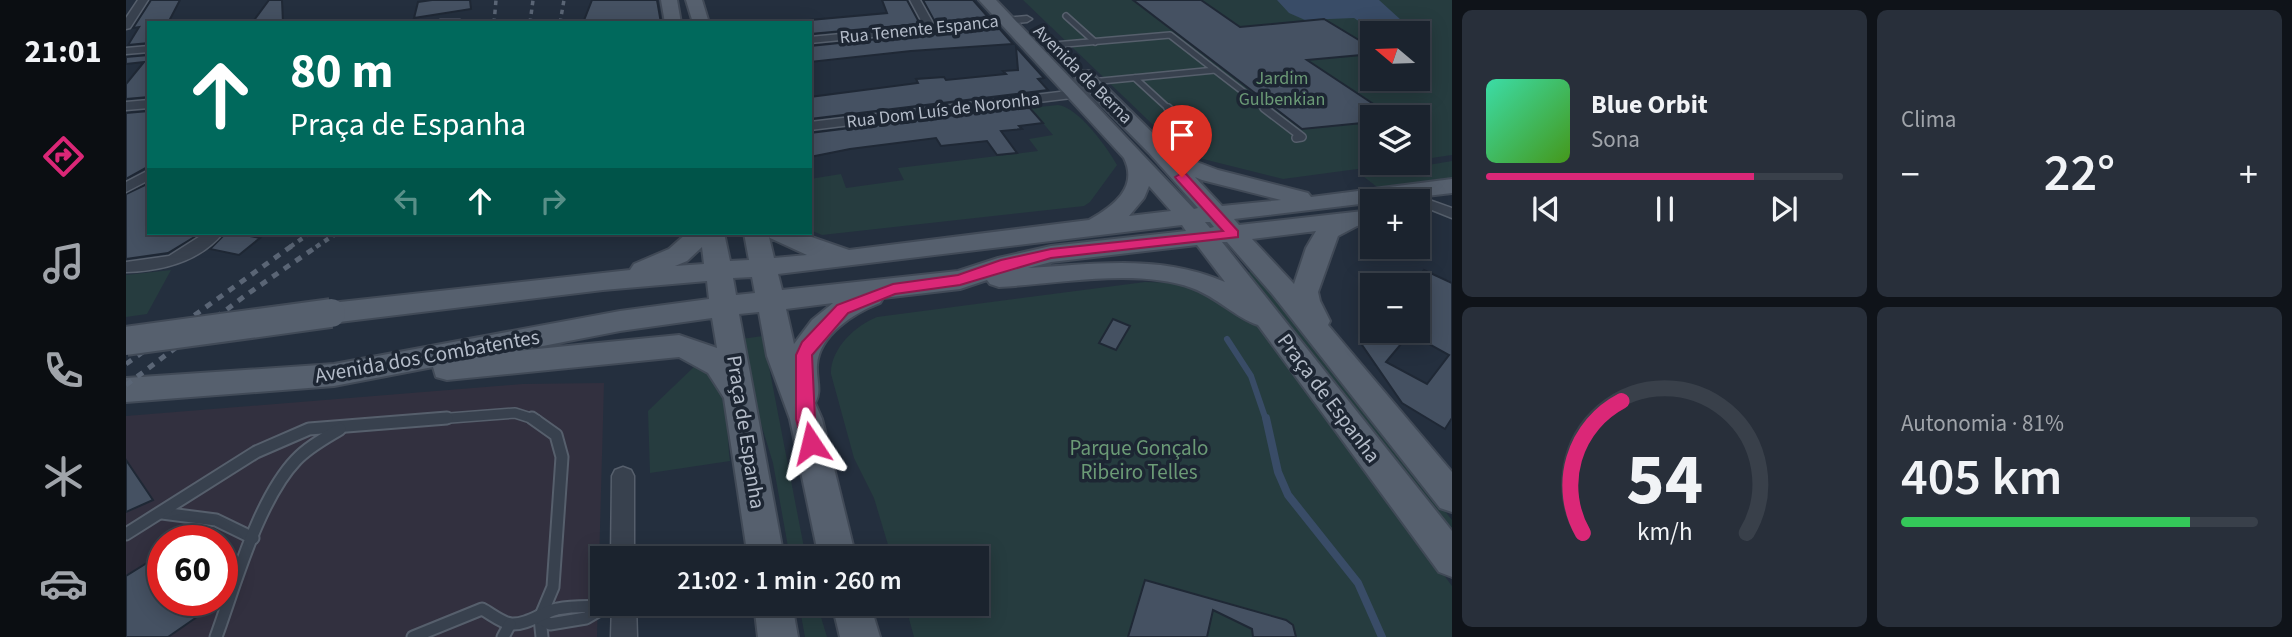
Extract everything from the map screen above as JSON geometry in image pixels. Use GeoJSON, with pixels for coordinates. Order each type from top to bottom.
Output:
{"type":"FeatureCollection","features":[{"type":"Feature","properties":{"kind":"main road"},"geometry":{"type":"LineString","coordinates":[[669,0],[673,21]]}},
{"type":"Feature","properties":{"kind":"main road"},"geometry":{"type":"LineString","coordinates":[[694,0],[700,21]]}},
{"type":"Feature","properties":{"kind":"main road","name":"Avenida de Berna"},"geometry":{"type":"LineString","coordinates":[[987,0],[1084,88],[1157,148]]}},
{"type":"Feature","properties":{"kind":"main road","name":"Avenida de Berna"},"geometry":{"type":"LineString","coordinates":[[1008,0],[1054,45],[1130,151]]}},
{"type":"Feature","properties":{"kind":"main road"},"geometry":{"type":"LineString","coordinates":[[1157,148],[1181,164],[1210,175],[1352,213]]}},
{"type":"Feature","properties":{"kind":"main road","name":"Praça de Espanha"},"geometry":{"type":"LineString","coordinates":[[1157,148],[1295,352],[1452,560]]}},
{"type":"Feature","properties":{"kind":"main road"},"geometry":{"type":"LineString","coordinates":[[1082,229],[1115,217],[1129,200],[1141,177],[1130,151]]}},
{"type":"Feature","properties":{"kind":"main road","name":"Praça de Espanha"},"geometry":{"type":"LineString","coordinates":[[1130,151],[1283,289],[1340,359]]}},
{"type":"Feature","properties":{"kind":"main road"},"geometry":{"type":"LineString","coordinates":[[126,341],[473,296],[866,257],[1082,229],[1211,226],[1352,213],[1452,186]]}},
{"type":"Feature","properties":{"kind":"main road"},"geometry":{"type":"LineString","coordinates":[[1352,213],[1328,231],[1321,240],[1305,292],[1306,300],[1318,326],[1340,359],[1452,497]]}},
{"type":"Feature","properties":{"kind":"main road"},"geometry":{"type":"LineString","coordinates":[[960,280],[1007,264],[1051,254],[1211,226]]}},
{"type":"Feature","properties":{"kind":"main road"},"geometry":{"type":"LineString","coordinates":[[603,281],[671,260],[700,235]]}},
{"type":"Feature","properties":{"kind":"main road","name":"Praça de Espanha"},"geometry":{"type":"LineString","coordinates":[[712,235],[764,546]]}},
{"type":"Feature","properties":{"kind":"main road"},"geometry":{"type":"LineString","coordinates":[[755,235],[782,356],[806,419],[835,546]]}},
{"type":"Feature","properties":{"kind":"main road"},"geometry":{"type":"LineString","coordinates":[[784,235],[826,252],[866,257]]}},
{"type":"Feature","properties":{"kind":"main road"},"geometry":{"type":"LineString","coordinates":[[726,306],[960,280],[1131,269],[1166,272],[1200,282],[1238,300],[1271,326],[1295,352]]}},
{"type":"Feature","properties":{"kind":"main road"},"geometry":{"type":"LineString","coordinates":[[806,419],[803,365],[808,346],[843,309],[893,289]]}},
{"type":"Feature","properties":{"kind":"main road","name":"Avenida dos Combatentes"},"geometry":{"type":"LineString","coordinates":[[126,390],[334,375],[620,321],[726,306]]}},
{"type":"Feature","properties":{"kind":"main road"},"geometry":{"type":"LineString","coordinates":[[334,375],[469,368],[670,345],[695,350],[722,365],[741,402]]}},
{"type":"Feature","properties":{"kind":"main road"},"geometry":{"type":"LineString","coordinates":[[775,616],[778,637]]}},
{"type":"Feature","properties":{"kind":"main road"},"geometry":{"type":"LineString","coordinates":[[854,616],[860,637]]}},
{"type":"Feature","properties":{"kind":"street"},"geometry":{"type":"LineString","coordinates":[[126,26],[143,0]]}},
{"type":"Feature","properties":{"kind":"street"},"geometry":{"type":"LineString","coordinates":[[915,0],[930,27]]}},
{"type":"Feature","properties":{"kind":"street","name":"Rua Tenente Espanca"},"geometry":{"type":"LineString","coordinates":[[812,40],[1027,19]]}},
{"type":"Feature","properties":{"kind":"street"},"geometry":{"type":"LineString","coordinates":[[126,51],[147,49]]}},
{"type":"Feature","properties":{"kind":"street","name":"Rua Dom Luís de Noronha"},"geometry":{"type":"LineString","coordinates":[[812,126],[1084,88]]}},
{"type":"Feature","properties":{"kind":"street"},"geometry":{"type":"LineString","coordinates":[[126,106],[147,104]]}},
{"type":"Feature","properties":{"kind":"street"},"geometry":{"type":"LineString","coordinates":[[126,188],[147,175]]}},
{"type":"Feature","properties":{"kind":"street"},"geometry":{"type":"LineString","coordinates":[[126,267],[157,266],[173,262],[212,235]]}},
{"type":"Feature","properties":{"kind":"street"},"geometry":{"type":"LineString","coordinates":[[623,476],[623,546]]}},
{"type":"Feature","properties":{"kind":"street"},"geometry":{"type":"LineString","coordinates":[[619,616],[624,637]]}},
{"type":"Feature","properties":{"kind":"lane"},"geometry":{"type":"LineString","coordinates":[[1066,16],[1095,42]]}},
{"type":"Feature","properties":{"kind":"lane"},"geometry":{"type":"LineString","coordinates":[[1054,45],[1170,35],[1302,137],[1296,138]]}},
{"type":"Feature","properties":{"kind":"lane"},"geometry":{"type":"LineString","coordinates":[[1084,88],[1135,78],[1215,70]]}},
{"type":"Feature","properties":{"kind":"lane"},"geometry":{"type":"LineString","coordinates":[[1135,78],[1172,112]]}},
{"type":"Feature","properties":{"kind":"lane"},"geometry":{"type":"LineString","coordinates":[[126,534],[162,513],[177,499],[256,452],[309,429],[515,413],[537,420],[556,435],[562,457],[553,587],[540,618],[542,637]]}},
{"type":"Feature","properties":{"kind":"lane"},"geometry":{"type":"LineString","coordinates":[[216,637],[253,538],[289,467],[307,450],[341,428]]}},
{"type":"Feature","properties":{"kind":"lane"},"geometry":{"type":"LineString","coordinates":[[162,513],[216,520],[253,538]]}},
{"type":"Feature","properties":{"kind":"lane"},"geometry":{"type":"LineString","coordinates":[[413,637],[482,609],[510,624],[540,618],[550,624],[591,616]]}},
{"type":"Feature","properties":{"kind":"lane"},"geometry":{"type":"LineString","coordinates":[[503,637],[510,624]]}},
{"type":"Feature","properties":{"kind":"shaded area"},"geometry":{"type":"Polygon","coordinates":[[[604,383],[600,546],[590,546],[590,616],[598,616],[597,637],[126,637],[126,416],[522,384],[604,383]]]}},
{"type":"Feature","properties":{"kind":"green space","name":"Jardim Gulbenkian"},"geometry":{"type":"Polygon","coordinates":[[[1023,0],[1452,0],[1452,155],[1430,158],[1430,105],[1360,105],[1360,169],[1283,179],[1195,157],[1174,145],[1023,0]]]}},
{"type":"Feature","properties":{"kind":"green space"},"geometry":{"type":"Polygon","coordinates":[[[1058,105],[1066,107],[1083,120],[1117,165],[1090,202],[1084,206],[822,235],[812,231],[812,179],[841,174],[846,188],[904,180],[898,168],[1038,151],[1029,139],[1053,135],[1030,108],[1058,105]]]}},
{"type":"Feature","properties":{"kind":"green space"},"geometry":{"type":"Polygon","coordinates":[[[1452,161],[1452,178],[1377,187],[1363,176],[1430,175],[1430,165],[1452,161]]]}},
{"type":"Feature","properties":{"kind":"green space"},"geometry":{"type":"Polygon","coordinates":[[[171,270],[147,314],[126,317],[126,275],[171,270]]]}},
{"type":"Feature","properties":{"kind":"green space"},"geometry":{"type":"Polygon","coordinates":[[[1256,271],[1452,520],[1452,536],[1247,272],[1256,271]]]}},
{"type":"Feature","properties":{"kind":"green space","name":"Parque Gonçalo Ribeiro Telles"},"geometry":{"type":"Polygon","coordinates":[[[1179,279],[1255,321],[1452,586],[1452,637],[914,637],[908,616],[989,616],[989,546],[888,546],[874,498],[854,458],[831,374],[840,347],[853,332],[877,317],[1145,282],[1175,283],[1179,279]]]}},
{"type":"Feature","properties":{"kind":"green space"},"geometry":{"type":"Polygon","coordinates":[[[763,336],[804,546],[788,546],[773,463],[748,381],[741,339],[763,336]]]}},
{"type":"Feature","properties":{"kind":"green space"},"geometry":{"type":"Polygon","coordinates":[[[697,364],[716,382],[721,394],[727,421],[730,461],[650,473],[648,411],[697,364]]]}},
{"type":"Feature","properties":{"kind":"green space"},"geometry":{"type":"Polygon","coordinates":[[[801,616],[821,616],[827,637],[805,637],[801,616]]]}},
{"type":"Feature","properties":{"kind":"water"},"geometry":{"type":"Polygon","coordinates":[[[1277,0],[1379,0],[1401,20],[1305,20],[1289,13],[1277,0]]]}},
{"type":"Feature","properties":{"kind":"building"},"geometry":{"type":"Polygon","coordinates":[[[151,0],[180,0],[169,21],[147,21],[147,43],[128,45],[139,27],[133,28],[151,0]]]}},
{"type":"Feature","properties":{"kind":"building"},"geometry":{"type":"Polygon","coordinates":[[[269,0],[282,0],[283,21],[253,21],[269,0]]]}},
{"type":"Feature","properties":{"kind":"building"},"geometry":{"type":"Polygon","coordinates":[[[470,0],[471,9],[414,18],[418,2],[470,0]]]}},
{"type":"Feature","properties":{"kind":"building"},"geometry":{"type":"Polygon","coordinates":[[[592,0],[657,0],[661,21],[584,21],[592,0]]]}},
{"type":"Feature","properties":{"kind":"building"},"geometry":{"type":"Polygon","coordinates":[[[882,0],[907,0],[920,24],[812,34],[810,20],[887,13],[882,0]]]}},
{"type":"Feature","properties":{"kind":"building"},"geometry":{"type":"Polygon","coordinates":[[[923,0],[973,0],[988,17],[935,22],[923,0]]]}},
{"type":"Feature","properties":{"kind":"building"},"geometry":{"type":"Polygon","coordinates":[[[1133,0],[1201,0],[1240,27],[1324,19],[1360,41],[1360,55],[1307,60],[1375,105],[1360,105],[1360,123],[1302,129],[1133,0]]]}},
{"type":"Feature","properties":{"kind":"building"},"geometry":{"type":"Polygon","coordinates":[[[998,27],[1013,44],[812,62],[812,46],[998,27]]]}},
{"type":"Feature","properties":{"kind":"building"},"geometry":{"type":"Polygon","coordinates":[[[1016,47],[1044,78],[1038,79],[1048,90],[812,119],[812,97],[918,83],[916,79],[944,77],[946,80],[1006,74],[1003,71],[1018,70],[1016,47]]]}},
{"type":"Feature","properties":{"kind":"building"},"geometry":{"type":"Polygon","coordinates":[[[147,55],[147,97],[126,99],[126,84],[144,62],[126,64],[126,57],[147,55]]]}},
{"type":"Feature","properties":{"kind":"building"},"geometry":{"type":"Polygon","coordinates":[[[1028,106],[1043,123],[1001,131],[1017,153],[997,155],[987,141],[941,146],[936,138],[812,157],[812,133],[1028,106]]]}},
{"type":"Feature","properties":{"kind":"building"},"geometry":{"type":"Polygon","coordinates":[[[147,111],[147,167],[126,179],[126,113],[147,111]]]}},
{"type":"Feature","properties":{"kind":"building"},"geometry":{"type":"Polygon","coordinates":[[[147,184],[147,235],[198,235],[168,253],[126,259],[126,194],[147,184]]]}},
{"type":"Feature","properties":{"kind":"building"},"geometry":{"type":"Polygon","coordinates":[[[224,235],[260,238],[239,255],[210,249],[224,235]]]}},
{"type":"Feature","properties":{"kind":"building"},"geometry":{"type":"Polygon","coordinates":[[[1424,270],[1452,283],[1452,418],[1445,429],[1402,403],[1361,343],[1402,343],[1386,362],[1427,384],[1449,355],[1427,343],[1430,343],[1430,273],[1421,273],[1424,270]]]}},
{"type":"Feature","properties":{"kind":"building"},"geometry":{"type":"Polygon","coordinates":[[[1113,319],[1130,326],[1116,350],[1099,343],[1113,319]]]}},
{"type":"Feature","properties":{"kind":"building"},"geometry":{"type":"Polygon","coordinates":[[[126,460],[153,500],[126,512],[126,460]]]}},
{"type":"Feature","properties":{"kind":"building"},"geometry":{"type":"Polygon","coordinates":[[[147,563],[147,616],[198,616],[168,637],[126,637],[126,576],[147,563]]]}},
{"type":"Feature","properties":{"kind":"building"},"geometry":{"type":"Polygon","coordinates":[[[1145,580],[1286,620],[1293,625],[1296,637],[1253,637],[1252,629],[1213,610],[1207,637],[1128,637],[1145,580]]]}},
{"type":"Feature","properties":{"kind":"waterway"},"geometry":{"type":"LineString","coordinates":[[1227,339],[1251,376],[1266,420]]}},
{"type":"Feature","properties":{"kind":"waterway"},"geometry":{"type":"LineString","coordinates":[[1266,418],[1278,472],[1288,495],[1358,583],[1382,637]]}},
{"type":"Feature","properties":{"kind":"railway"},"geometry":{"type":"LineString","coordinates":[[494,21],[496,0]]}},
{"type":"Feature","properties":{"kind":"railway"},"geometry":{"type":"LineString","coordinates":[[530,21],[533,0]]}},
{"type":"Feature","properties":{"kind":"railway"},"geometry":{"type":"LineString","coordinates":[[560,21],[564,0]]}},
{"type":"Feature","properties":{"kind":"railway"},"geometry":{"type":"LineString","coordinates":[[290,247],[307,235]]}},
{"type":"Feature","properties":{"kind":"railway"},"geometry":{"type":"LineString","coordinates":[[319,245],[334,235]]}},
{"type":"Feature","properties":{"kind":"railway"},"geometry":{"type":"LineString","coordinates":[[126,364],[293,245]]}},
{"type":"Feature","properties":{"kind":"railway"},"geometry":{"type":"LineString","coordinates":[[126,385],[246,295],[319,245]]}},
{"type":"Feature","properties":{"kind":"route"},"geometry":{"type":"LineString","coordinates":[[811,443],[803,383],[804,355],[808,346],[843,309],[893,289],[960,280],[1007,264],[1051,254],[1233,234],[1182,177]]}}]}
